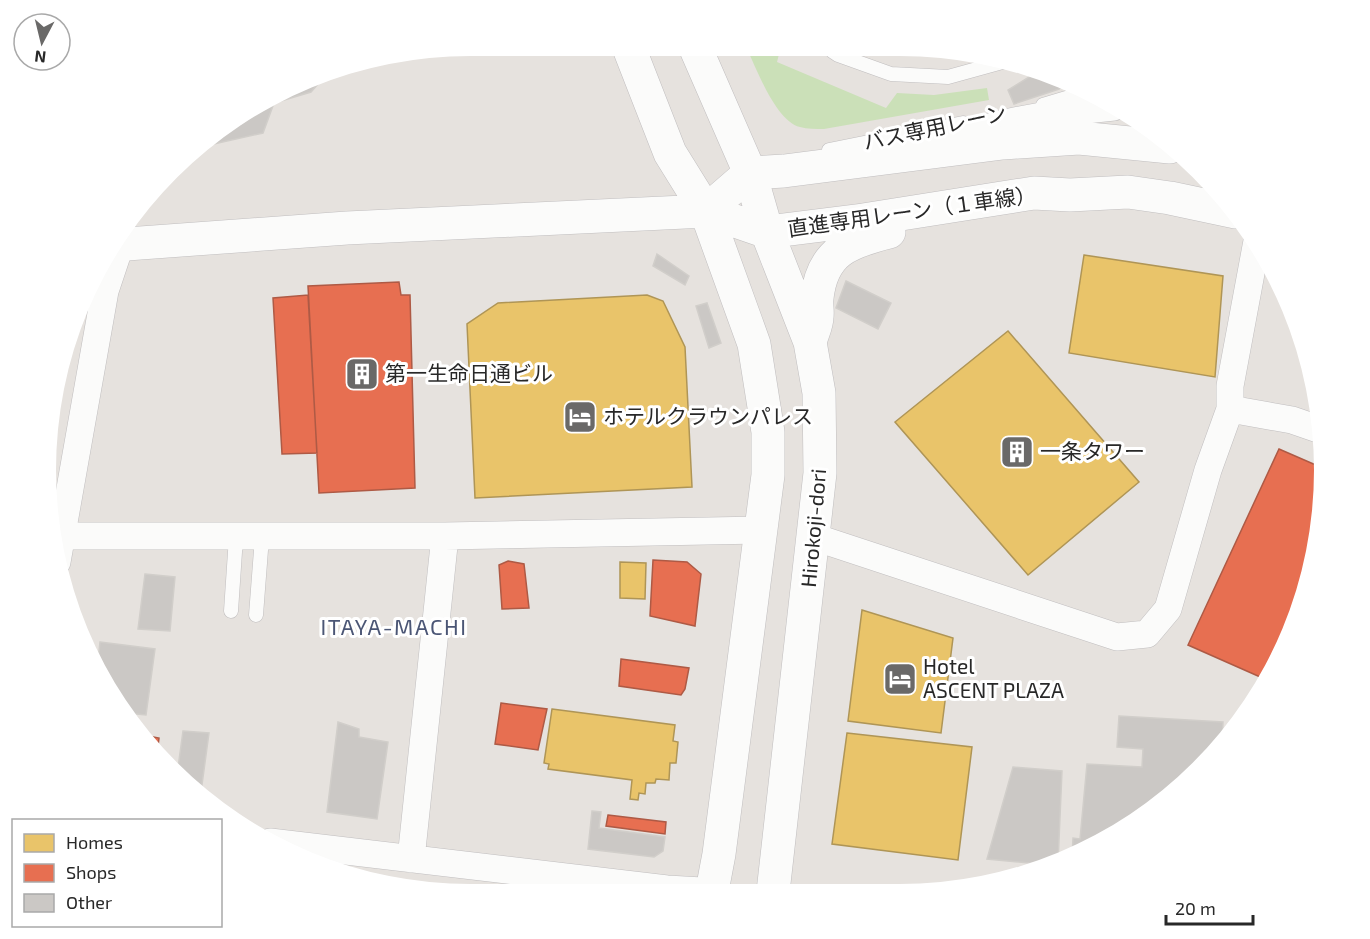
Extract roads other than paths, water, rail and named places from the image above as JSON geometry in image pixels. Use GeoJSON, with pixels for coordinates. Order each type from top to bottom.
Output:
{"type":"FeatureCollection","features":[{"type":"Feature","properties":{"kind":"street"},"geometry":{"type":"LineString","coordinates":[[632,56],[670,153],[682,173],[713,205],[754,344],[761,376],[768,432],[768,475],[713,884]]}},
{"type":"Feature","properties":{"kind":"street","name":"Hirokoji-dori"},"geometry":{"type":"LineString","coordinates":[[699,56],[750,173],[764,221],[810,342],[819,393],[820,473],[774,884]]}},
{"type":"Feature","properties":{"kind":"street"},"geometry":{"type":"LineString","coordinates":[[931,153],[959,135],[1048,114],[1103,108]]}},
{"type":"Feature","properties":{"kind":"street"},"geometry":{"type":"LineString","coordinates":[[713,205],[750,173],[784,171],[1003,143],[1079,138],[1159,146]]}},
{"type":"Feature","properties":{"kind":"street"},"geometry":{"type":"LineString","coordinates":[[121,246],[347,228],[713,205],[764,221],[776,213],[946,188],[1029,179],[1076,180],[1128,192]]}},
{"type":"Feature","properties":{"kind":"street","name":"直進専用レーン（１車線）"},"geometry":{"type":"LineString","coordinates":[[764,221],[864,220],[1034,194],[1128,192],[1222,209]]}},
{"type":"Feature","properties":{"kind":"street"},"geometry":{"type":"LineString","coordinates":[[810,342],[817,318],[817,298],[821,280],[833,256],[845,246],[859,239],[900,229],[1050,209],[1070,195]]}},
{"type":"Feature","properties":{"kind":"street"},"geometry":{"type":"LineString","coordinates":[[814,537],[1117,637],[1147,634],[1168,609],[1208,470],[1230,409],[1230,386],[1254,255]]}},
{"type":"Feature","properties":{"kind":"street"},"geometry":{"type":"LineString","coordinates":[[59,525],[113,259]]}},
{"type":"Feature","properties":{"kind":"street"},"geometry":{"type":"LineString","coordinates":[[1230,409],[1292,420],[1312,427]]}},
{"type":"Feature","properties":{"kind":"street"},"geometry":{"type":"LineString","coordinates":[[61,536],[445,536],[761,530]]}},
{"type":"Feature","properties":{"kind":"street"},"geometry":{"type":"LineString","coordinates":[[411,859],[445,536]]}},
{"type":"Feature","properties":{"kind":"street"},"geometry":{"type":"LineString","coordinates":[[295,845],[625,884]]}},
{"type":"Feature","properties":{"kind":"lane"},"geometry":{"type":"LineString","coordinates":[[841,56],[891,74],[948,77],[990,65]]}},
{"type":"Feature","properties":{"kind":"lane","name":"バス専用レーン"},"geometry":{"type":"LineString","coordinates":[[784,171],[819,152],[910,135],[1034,107],[1076,95]]}},
{"type":"Feature","properties":{"kind":"lane"},"geometry":{"type":"LineString","coordinates":[[231,611],[236,537]]}},
{"type":"Feature","properties":{"kind":"lane"},"geometry":{"type":"LineString","coordinates":[[256,615],[262,537]]}},
{"type":"Feature","properties":{"kind":"place","name":"第一生命日通ビル"},"geometry":{"type":"Point","coordinates":[362,374]}},
{"type":"Feature","properties":{"kind":"place","name":"ホテルクラウンパレス"},"geometry":{"type":"Point","coordinates":[580,417]}},
{"type":"Feature","properties":{"kind":"place","name":"一条タワー"},"geometry":{"type":"Point","coordinates":[1017,452]}},
{"type":"Feature","properties":{"kind":"place","name":"Hotel ASCENT PLAZA"},"geometry":{"type":"Point","coordinates":[900,679]}},
{"type":"Feature","properties":{"kind":"district","name":"ITAYA-MACHI"},"geometry":{"type":"Point","coordinates":[394,627]}}]}
